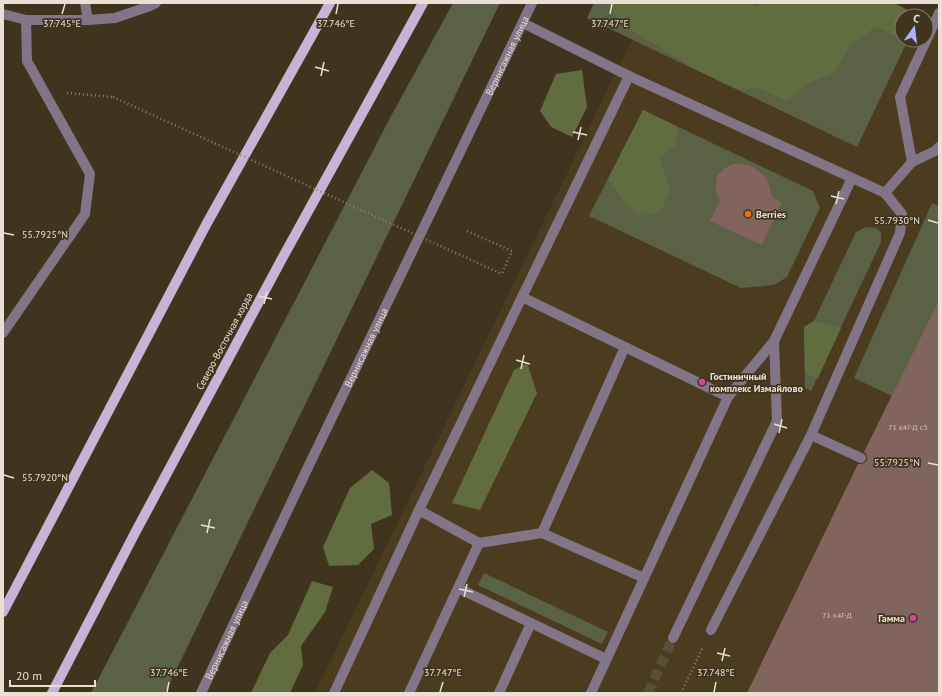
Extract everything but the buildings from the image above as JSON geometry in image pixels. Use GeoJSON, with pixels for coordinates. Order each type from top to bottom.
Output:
{"type":"FeatureCollection","features":[{"type":"Feature","properties":{"kind":"main road"},"geometry":{"type":"LineString","coordinates":[[3,612],[207,223],[330,3]]}},
{"type":"Feature","properties":{"kind":"main road","name":"Северо-Восточная хорда"},"geometry":{"type":"LineString","coordinates":[[52,693],[132,538],[284,255],[423,3]]}},
{"type":"Feature","properties":{"kind":"street"},"geometry":{"type":"LineString","coordinates":[[85,3],[88,20]]}},
{"type":"Feature","properties":{"kind":"street"},"geometry":{"type":"LineString","coordinates":[[3,14],[26,20],[88,20],[115,18],[156,3]]}},
{"type":"Feature","properties":{"kind":"street","name":"Вернисажная улица"},"geometry":{"type":"LineString","coordinates":[[201,693],[532,3]]}},
{"type":"Feature","properties":{"kind":"street"},"geometry":{"type":"LineString","coordinates":[[912,162],[900,97],[939,13]]}},
{"type":"Feature","properties":{"kind":"street"},"geometry":{"type":"LineString","coordinates":[[3,333],[85,214],[90,174],[27,61],[26,20]]}},
{"type":"Feature","properties":{"kind":"street"},"geometry":{"type":"LineString","coordinates":[[523,23],[629,76],[885,193],[902,214],[900,233],[811,435],[711,630]]}},
{"type":"Feature","properties":{"kind":"street"},"geometry":{"type":"LineString","coordinates":[[334,693],[419,510],[629,76]]}},
{"type":"Feature","properties":{"kind":"street"},"geometry":{"type":"LineString","coordinates":[[885,193],[912,162],[938,150]]}},
{"type":"Feature","properties":{"kind":"street"},"geometry":{"type":"LineString","coordinates":[[590,693],[728,397],[774,341],[852,178]]}},
{"type":"Feature","properties":{"kind":"street"},"geometry":{"type":"LineString","coordinates":[[522,297],[728,397]]}},
{"type":"Feature","properties":{"kind":"street"},"geometry":{"type":"LineString","coordinates":[[673,638],[777,421],[774,341]]}},
{"type":"Feature","properties":{"kind":"street"},"geometry":{"type":"LineString","coordinates":[[542,533],[626,347]]}},
{"type":"Feature","properties":{"kind":"street"},"geometry":{"type":"LineString","coordinates":[[811,435],[861,458]]}},
{"type":"Feature","properties":{"kind":"street"},"geometry":{"type":"LineString","coordinates":[[419,510],[479,543],[542,533],[644,578]]}},
{"type":"Feature","properties":{"kind":"street"},"geometry":{"type":"LineString","coordinates":[[409,693],[479,543]]}},
{"type":"Feature","properties":{"kind":"street"},"geometry":{"type":"LineString","coordinates":[[458,588],[606,659]]}},
{"type":"Feature","properties":{"kind":"street"},"geometry":{"type":"LineString","coordinates":[[499,693],[531,623]]}},
{"type":"Feature","properties":{"kind":"path"},"geometry":{"type":"LineString","coordinates":[[113,97],[502,274],[512,251],[467,231]]}},
{"type":"Feature","properties":{"kind":"path"},"geometry":{"type":"LineString","coordinates":[[680,693],[711,630]]}},
{"type":"Feature","properties":{"kind":"shaded area","name":"Гостиничный комплекс Измайлово"},"geometry":{"type":"Polygon","coordinates":[[[894,3],[904,8],[894,8],[894,48],[934,48],[934,23],[939,25],[939,693],[315,693],[617,70],[633,39],[894,3]]]}},
{"type":"Feature","properties":{"kind":"green space"},"geometry":{"type":"Polygon","coordinates":[[[453,3],[500,3],[165,693],[91,693],[390,118],[453,3]]]}},
{"type":"Feature","properties":{"kind":"green space"},"geometry":{"type":"Polygon","coordinates":[[[594,3],[894,3],[904,8],[894,8],[894,48],[904,48],[857,147],[587,18],[594,3]]]}},
{"type":"Feature","properties":{"kind":"green space"},"geometry":{"type":"Polygon","coordinates":[[[611,3],[751,3],[756,8],[762,3],[894,3],[904,8],[894,8],[894,35],[875,27],[852,44],[835,72],[809,83],[786,101],[759,88],[739,90],[699,71],[636,33],[615,17],[611,3]]]}},
{"type":"Feature","properties":{"kind":"green space"},"geometry":{"type":"Polygon","coordinates":[[[582,70],[587,107],[572,137],[551,127],[540,111],[556,74],[582,70]]]}},
{"type":"Feature","properties":{"kind":"green space"},"geometry":{"type":"Polygon","coordinates":[[[643,110],[813,191],[820,208],[787,277],[774,285],[741,288],[589,216],[643,110]]]}},
{"type":"Feature","properties":{"kind":"green space"},"geometry":{"type":"Polygon","coordinates":[[[643,110],[678,127],[675,147],[659,158],[670,190],[660,213],[639,216],[623,200],[608,179],[643,110]]]}},
{"type":"Feature","properties":{"kind":"green space"},"geometry":{"type":"Polygon","coordinates":[[[932,203],[939,206],[939,300],[892,396],[854,378],[932,203]]]}},
{"type":"Feature","properties":{"kind":"green space"},"geometry":{"type":"Polygon","coordinates":[[[866,227],[876,228],[881,232],[881,242],[811,391],[805,388],[804,327],[814,321],[856,232],[866,227]]]}},
{"type":"Feature","properties":{"kind":"green space"},"geometry":{"type":"Polygon","coordinates":[[[814,321],[841,328],[818,378],[805,374],[804,327],[814,321]]]}},
{"type":"Feature","properties":{"kind":"green space"},"geometry":{"type":"Polygon","coordinates":[[[527,363],[537,393],[480,510],[452,503],[514,370],[527,363]]]}},
{"type":"Feature","properties":{"kind":"green space"},"geometry":{"type":"Polygon","coordinates":[[[372,470],[389,483],[392,515],[371,524],[374,549],[358,565],[329,566],[323,547],[350,488],[372,470]]]}},
{"type":"Feature","properties":{"kind":"green space"},"geometry":{"type":"Polygon","coordinates":[[[484,573],[608,632],[602,644],[478,585],[484,573]]]}},
{"type":"Feature","properties":{"kind":"green space"},"geometry":{"type":"Polygon","coordinates":[[[312,581],[333,587],[325,612],[301,646],[303,665],[290,693],[251,693],[270,653],[288,635],[312,581]]]}},
{"type":"Feature","properties":{"kind":"tunnel"},"geometry":{"type":"LineString","coordinates":[[648,693],[673,638]]}},
{"type":"Feature","properties":{"kind":"place","name":"Berries"},"geometry":{"type":"Point","coordinates":[748,214]}},
{"type":"Feature","properties":{"kind":"place","name":"Гостиничный комплекс Измайлово"},"geometry":{"type":"Point","coordinates":[702,382]}},
{"type":"Feature","properties":{"kind":"place","name":"Гамма"},"geometry":{"type":"Point","coordinates":[913,618]}}]}
